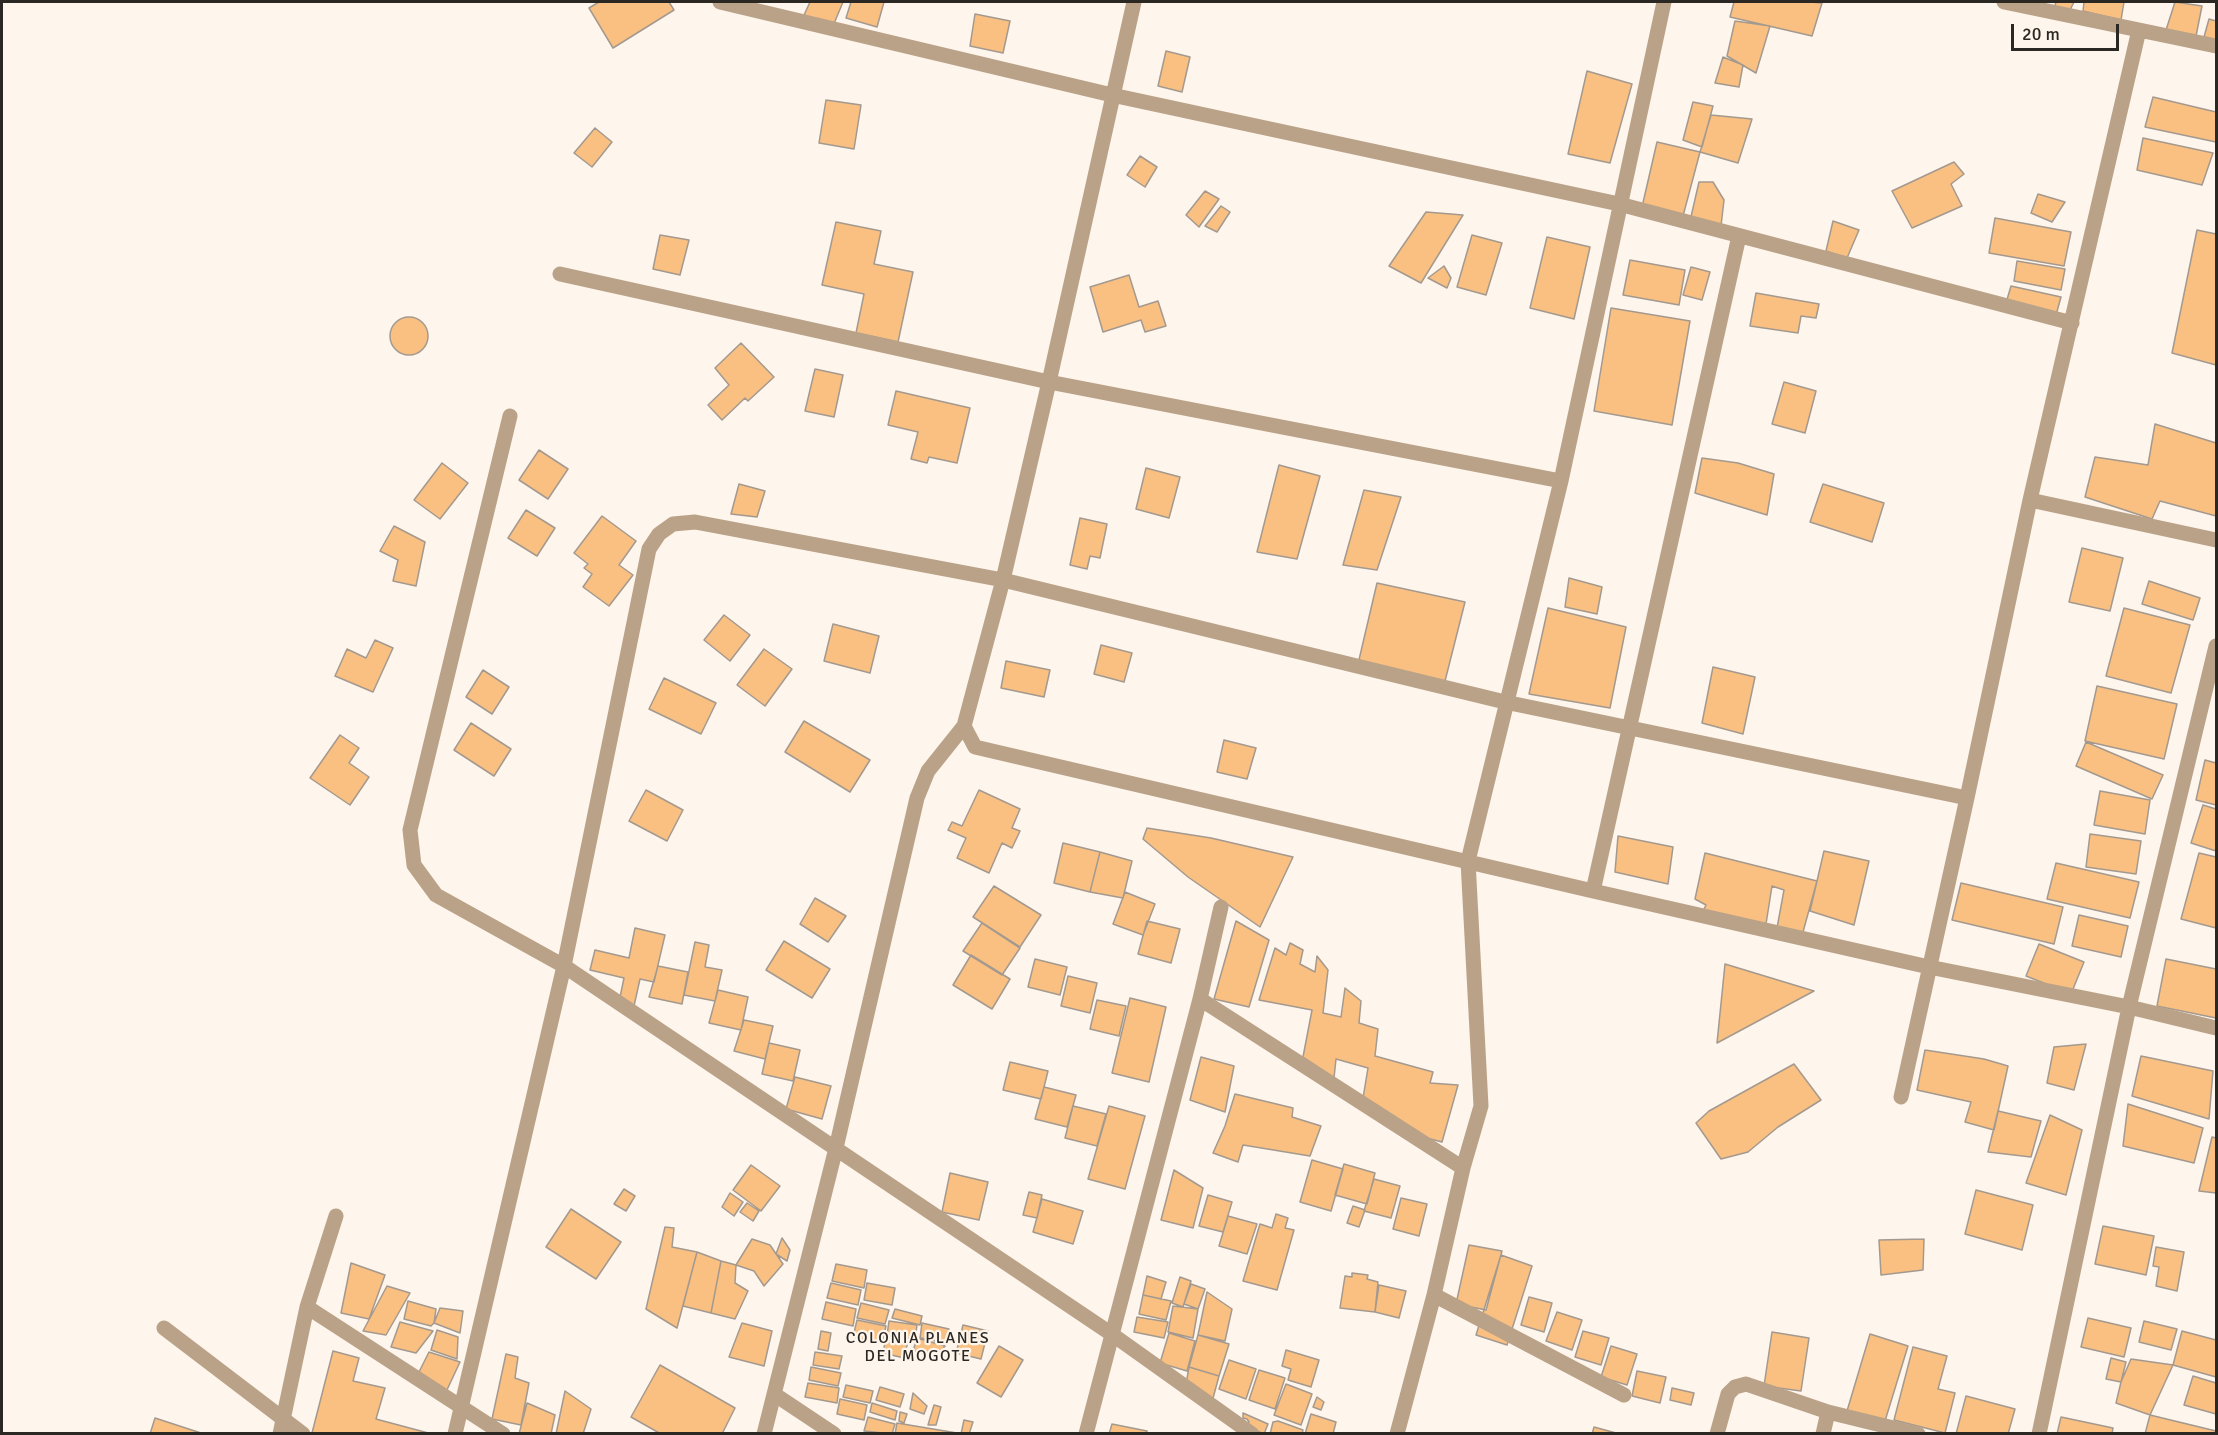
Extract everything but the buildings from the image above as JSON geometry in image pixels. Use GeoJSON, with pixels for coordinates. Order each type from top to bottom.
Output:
{"type":"FeatureCollection","features":[{"type":"Feature","properties":{"kind":"street"},"geometry":{"type":"LineString","coordinates":[[720,2],[1112,95],[1619,204],[2072,323]]}},
{"type":"Feature","properties":{"kind":"street"},"geometry":{"type":"LineString","coordinates":[[764,1434],[836,1148],[917,798],[928,771],[964,726],[1003,580],[1134,2]]}},
{"type":"Feature","properties":{"kind":"street"},"geometry":{"type":"LineString","coordinates":[[1397,1434],[1434,1295],[1463,1168],[1481,1106],[1468,861],[1505,702],[1561,481],[1664,2]]}},
{"type":"Feature","properties":{"kind":"street"},"geometry":{"type":"LineString","coordinates":[[2004,2],[2217,46]]}},
{"type":"Feature","properties":{"kind":"street"},"geometry":{"type":"LineString","coordinates":[[1901,1097],[2030,500],[2139,30]]}},
{"type":"Feature","properties":{"kind":"street"},"geometry":{"type":"LineString","coordinates":[[1593,891],[1739,236]]}},
{"type":"Feature","properties":{"kind":"street"},"geometry":{"type":"LineString","coordinates":[[560,274],[1049,382],[1561,481]]}},
{"type":"Feature","properties":{"kind":"street"},"geometry":{"type":"LineString","coordinates":[[510,416],[410,830],[414,865],[436,895],[564,966],[1113,1335],[1252,1434]]}},
{"type":"Feature","properties":{"kind":"street"},"geometry":{"type":"LineString","coordinates":[[2030,500],[2217,540]]}},
{"type":"Feature","properties":{"kind":"street"},"geometry":{"type":"LineString","coordinates":[[455,1434],[564,966],[649,549],[659,534],[673,524],[695,522],[1003,580],[1505,702],[1967,798]]}},
{"type":"Feature","properties":{"kind":"street"},"geometry":{"type":"LineString","coordinates":[[2039,1434],[2130,1007],[2217,646]]}},
{"type":"Feature","properties":{"kind":"street"},"geometry":{"type":"LineString","coordinates":[[964,726],[975,747],[1593,891],[1929,967],[2130,1007],[2217,1028]]}},
{"type":"Feature","properties":{"kind":"street"},"geometry":{"type":"LineString","coordinates":[[1086,1434],[1200,999],[1221,906]]}},
{"type":"Feature","properties":{"kind":"street"},"geometry":{"type":"LineString","coordinates":[[1200,999],[1463,1168]]}},
{"type":"Feature","properties":{"kind":"street"},"geometry":{"type":"LineString","coordinates":[[282,1426],[307,1307],[336,1216]]}},
{"type":"Feature","properties":{"kind":"street"},"geometry":{"type":"LineString","coordinates":[[1434,1295],[1623,1395]]}},
{"type":"Feature","properties":{"kind":"street"},"geometry":{"type":"LineString","coordinates":[[307,1307],[502,1434]]}},
{"type":"Feature","properties":{"kind":"street"},"geometry":{"type":"LineString","coordinates":[[164,1328],[282,1426],[303,1434]]}},
{"type":"Feature","properties":{"kind":"street"},"geometry":{"type":"LineString","coordinates":[[1717,1434],[1728,1394],[1735,1387],[1746,1384],[1828,1412],[1918,1434]]}},
{"type":"Feature","properties":{"kind":"street"},"geometry":{"type":"LineString","coordinates":[[774,1394],[834,1434]]}},
{"type":"Feature","properties":{"kind":"street"},"geometry":{"type":"LineString","coordinates":[[1823,1434],[1828,1412]]}},
{"type":"Feature","properties":{"kind":"district","name":"COLONIA PLANES DEL MOGOTE"},"geometry":{"type":"Point","coordinates":[918,1348]}}]}
